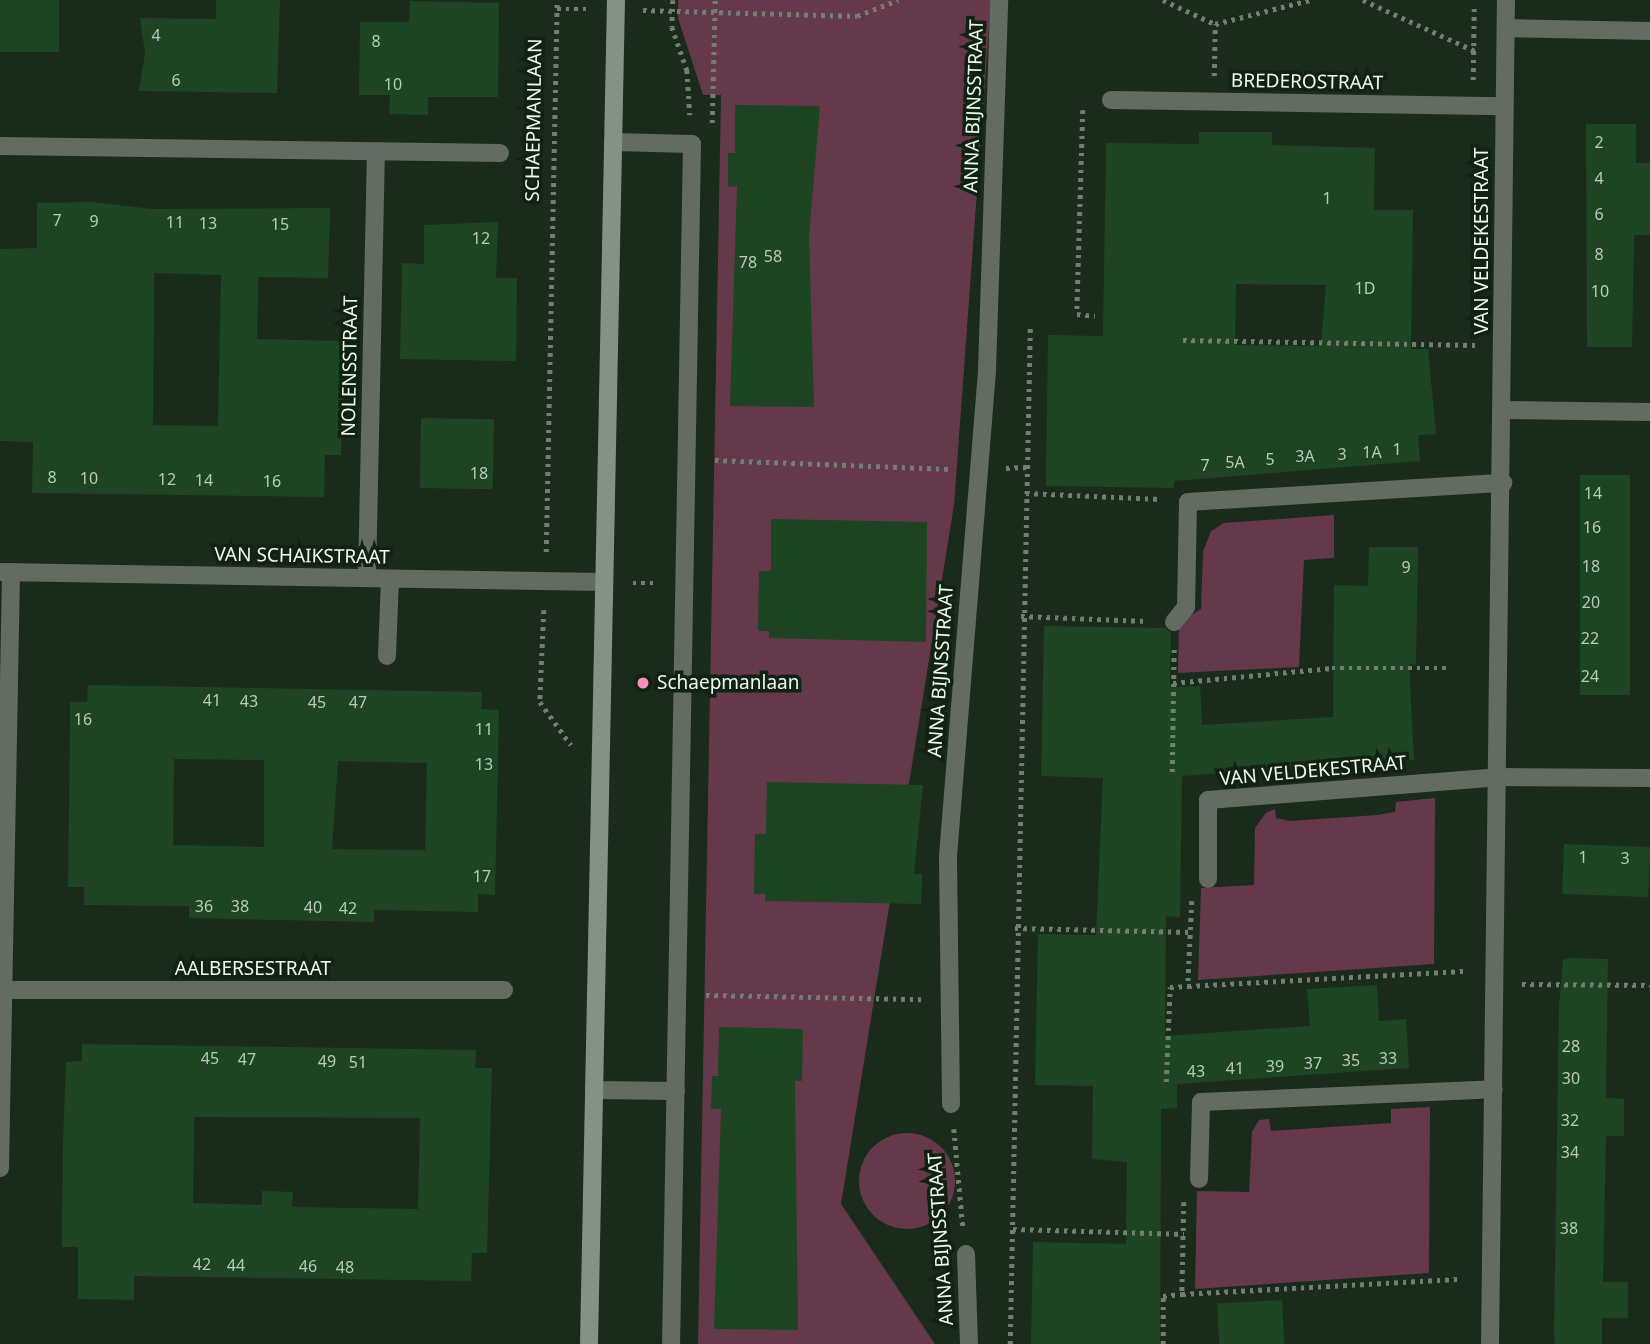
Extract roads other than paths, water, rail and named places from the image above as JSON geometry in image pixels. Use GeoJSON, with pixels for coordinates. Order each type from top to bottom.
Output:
{"type":"FeatureCollection","features":[{"type":"Feature","properties":{"kind":"street"},"geometry":{"type":"LineString","coordinates":[[589,1344],[616,0]]}},
{"type":"Feature","properties":{"kind":"street","name":"ANNA BIJNSSTRAAT"},"geometry":{"type":"LineString","coordinates":[[951,1104],[947,999],[948,856],[976,470],[986,369],[999,0]]}},
{"type":"Feature","properties":{"kind":"street","name":"VAN VELDEKESTRAAT"},"geometry":{"type":"LineString","coordinates":[[1490,1344],[1501,777],[1502,106],[1506,0]]}},
{"type":"Feature","properties":{"kind":"street"},"geometry":{"type":"LineString","coordinates":[[1506,29],[1650,31]]}},
{"type":"Feature","properties":{"kind":"street","name":"BREDEROSTRAAT"},"geometry":{"type":"LineString","coordinates":[[1111,100],[1502,106]]}},
{"type":"Feature","properties":{"kind":"street"},"geometry":{"type":"LineString","coordinates":[[613,142],[692,144],[671,1344]]}},
{"type":"Feature","properties":{"kind":"street"},"geometry":{"type":"LineString","coordinates":[[0,146],[376,155],[500,153]]}},
{"type":"Feature","properties":{"kind":"street","name":"NOLENSSTRAAT"},"geometry":{"type":"LineString","coordinates":[[367,578],[376,155]]}},
{"type":"Feature","properties":{"kind":"street"},"geometry":{"type":"LineString","coordinates":[[1503,410],[1650,412]]}},
{"type":"Feature","properties":{"kind":"street"},"geometry":{"type":"LineString","coordinates":[[1174,622],[1186,607],[1188,502],[1503,483]]}},
{"type":"Feature","properties":{"kind":"street"},"geometry":{"type":"LineString","coordinates":[[0,1168],[5,572]]}},
{"type":"Feature","properties":{"kind":"street","name":"VAN SCHAIKSTRAAT"},"geometry":{"type":"LineString","coordinates":[[5,572],[604,582]]}},
{"type":"Feature","properties":{"kind":"street"},"geometry":{"type":"LineString","coordinates":[[387,656],[390,579]]}},
{"type":"Feature","properties":{"kind":"street"},"geometry":{"type":"LineString","coordinates":[[1501,777],[1650,778]]}},
{"type":"Feature","properties":{"kind":"street","name":"VAN VELDEKESTRAAT"},"geometry":{"type":"LineString","coordinates":[[1208,879],[1208,800],[1501,777]]}},
{"type":"Feature","properties":{"kind":"street","name":"AALBERSESTRAAT"},"geometry":{"type":"LineString","coordinates":[[3,990],[504,990]]}},
{"type":"Feature","properties":{"kind":"street"},"geometry":{"type":"LineString","coordinates":[[1199,1180],[1201,1102],[1494,1089]]}},
{"type":"Feature","properties":{"kind":"street"},"geometry":{"type":"LineString","coordinates":[[594,1090],[676,1091]]}},
{"type":"Feature","properties":{"kind":"street","name":"ANNA BIJNSSTRAAT"},"geometry":{"type":"LineString","coordinates":[[966,1254],[968,1344]]}},
{"type":"Feature","properties":{"kind":"place","name":"Schaepmanlaan"},"geometry":{"type":"Point","coordinates":[643,683]}}]}
